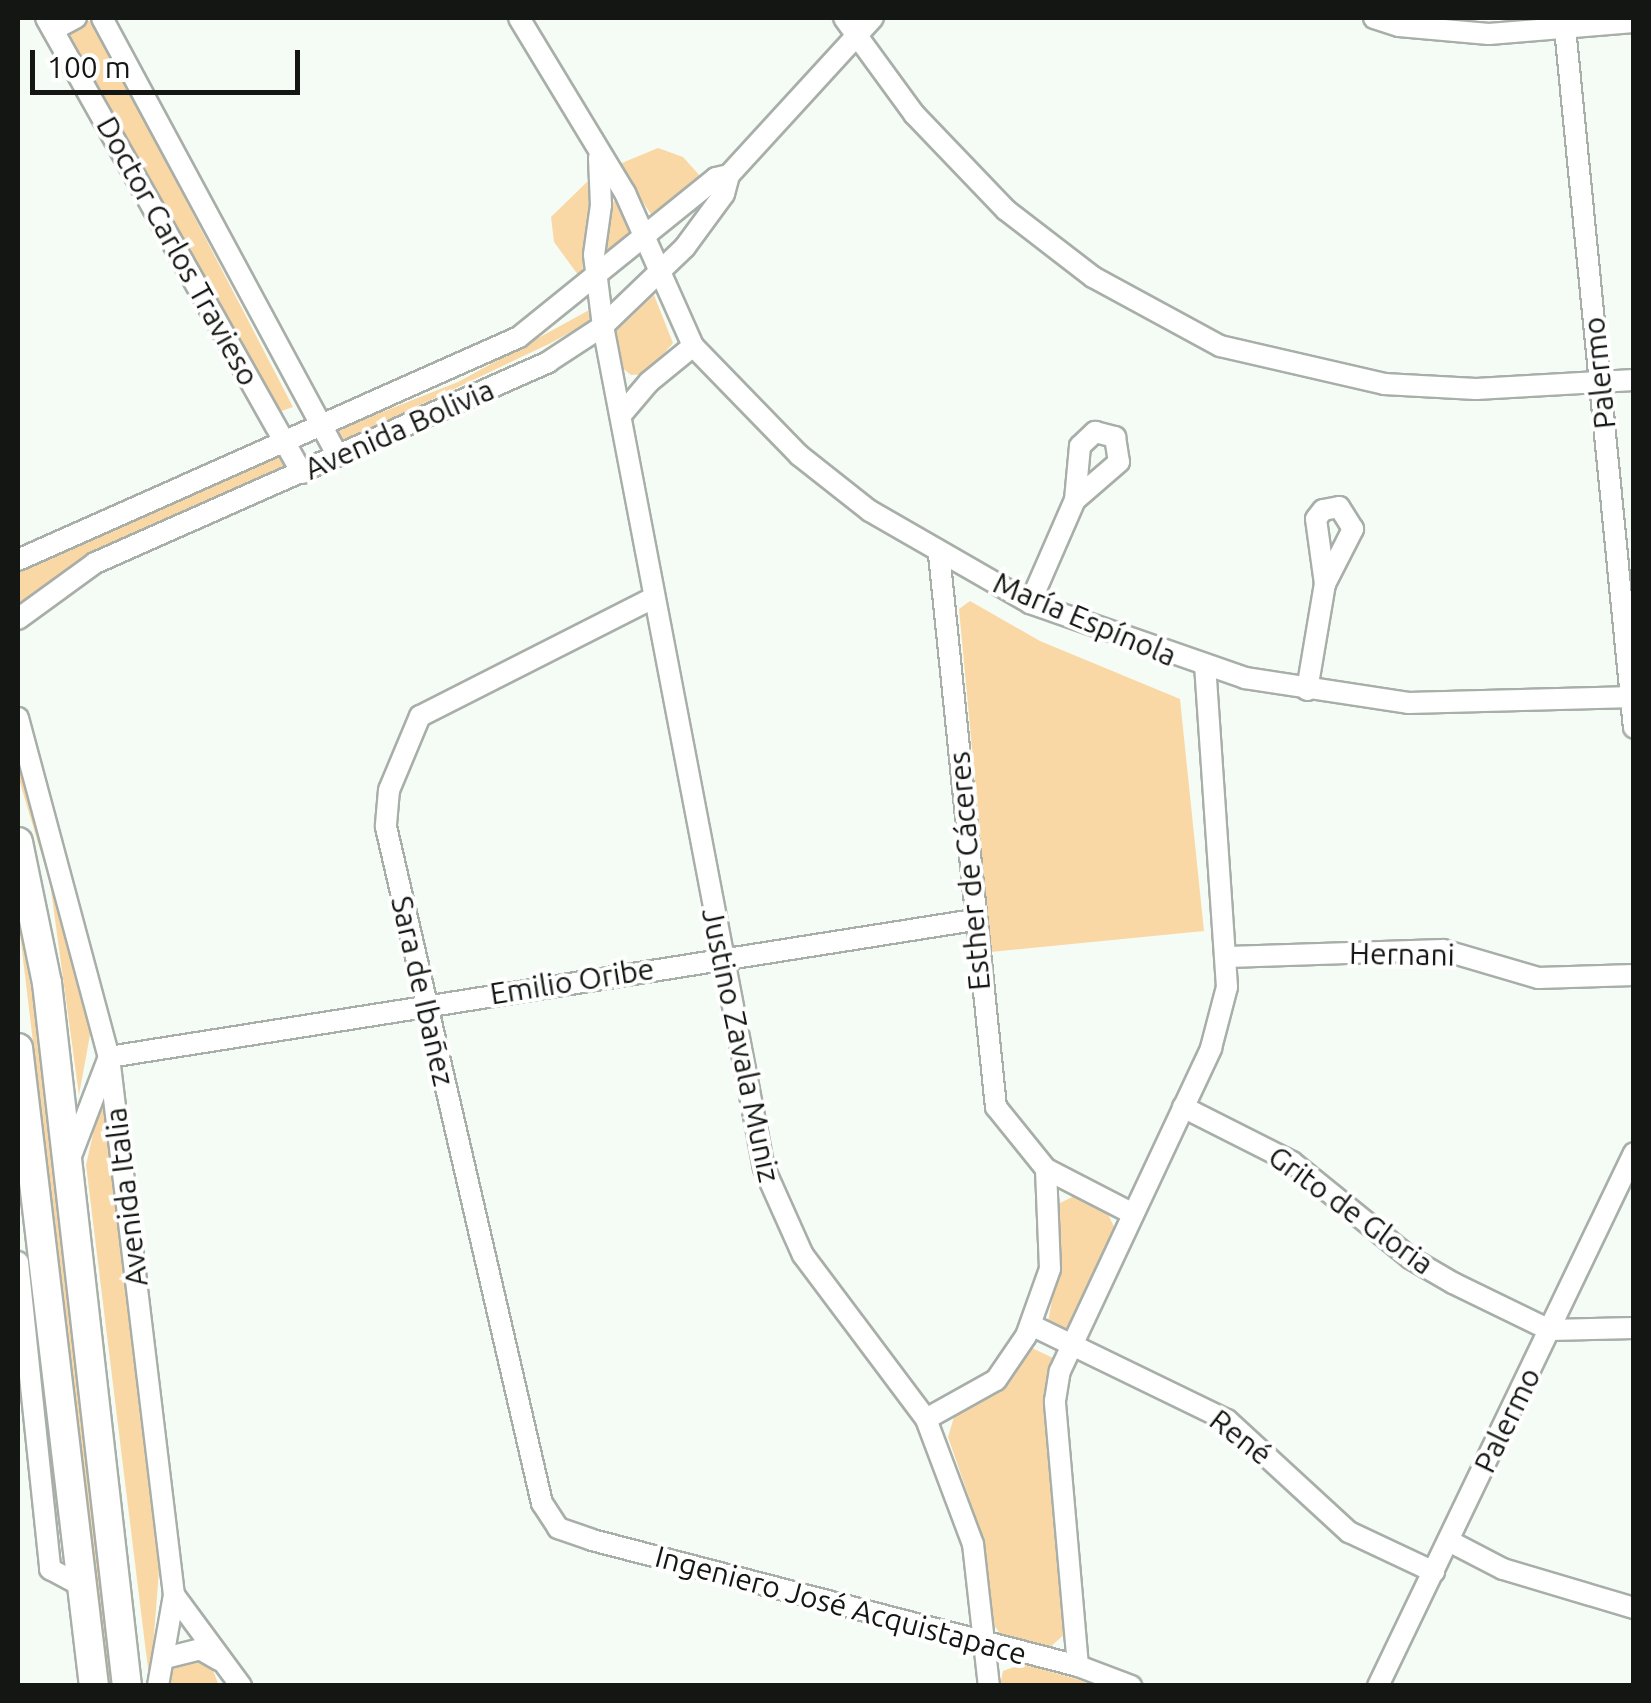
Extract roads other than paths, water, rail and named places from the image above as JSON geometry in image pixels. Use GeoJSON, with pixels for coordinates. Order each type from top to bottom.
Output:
{"type":"FeatureCollection","features":[{"type":"Feature","properties":{"kind":"main road","name":"Avenida Italia"},"geometry":{"type":"LineString","coordinates":[[18,842],[47,984],[128,1686]]}},
{"type":"Feature","properties":{"kind":"main road"},"geometry":{"type":"LineString","coordinates":[[19,1067],[94,1686]]}},
{"type":"Feature","properties":{"kind":"street","name":"Doctor Carlos Travieso"},"geometry":{"type":"LineString","coordinates":[[76,18],[50,24],[302,473]]}},
{"type":"Feature","properties":{"kind":"street","name":"Doctor Carlos Travieso"},"geometry":{"type":"LineString","coordinates":[[102,18],[337,456]]}},
{"type":"Feature","properties":{"kind":"street","name":"María Espínola"},"geometry":{"type":"LineString","coordinates":[[519,18],[599,158],[625,193],[642,239],[693,346],[799,455],[870,511],[939,554],[1030,603],[1205,668],[1307,690],[1408,704],[1632,697]]}},
{"type":"Feature","properties":{"kind":"street"},"geometry":{"type":"LineString","coordinates":[[844,18],[940,145],[1006,210],[1093,277],[1194,334],[1258,358],[1384,384],[1476,389],[1634,380]]}},
{"type":"Feature","properties":{"kind":"street","name":"Avenida Bolivia"},"geometry":{"type":"LineString","coordinates":[[18,619],[95,563],[548,362],[603,326],[659,276],[724,194],[728,175],[873,18]]}},
{"type":"Feature","properties":{"kind":"street"},"geometry":{"type":"LineString","coordinates":[[1374,18],[1400,26],[1490,34],[1564,23],[1634,22]]}},
{"type":"Feature","properties":{"kind":"street","name":"Palermo"},"geometry":{"type":"LineString","coordinates":[[1564,23],[1634,728]]}},
{"type":"Feature","properties":{"kind":"street","name":"Justino Zavala Muniz"},"geometry":{"type":"LineString","coordinates":[[599,158],[596,281],[603,326],[721,958],[775,1202],[802,1255],[926,1418],[972,1544],[990,1686]]}},
{"type":"Feature","properties":{"kind":"street","name":"Avenida Bolivia"},"geometry":{"type":"LineString","coordinates":[[18,560],[320,423],[480,358],[542,324],[716,178],[728,175]]}},
{"type":"Feature","properties":{"kind":"street"},"geometry":{"type":"LineString","coordinates":[[621,415],[648,382],[693,346]]}},
{"type":"Feature","properties":{"kind":"street"},"geometry":{"type":"LineString","coordinates":[[1030,603],[1075,500]]}},
{"type":"Feature","properties":{"kind":"street","name":"Esther de Cáceres"},"geometry":{"type":"LineString","coordinates":[[939,554],[996,1108],[1046,1169],[1133,1214]]}},
{"type":"Feature","properties":{"kind":"street"},"geometry":{"type":"LineString","coordinates":[[1307,690],[1325,584]]}},
{"type":"Feature","properties":{"kind":"street","name":"Sara de Ibañez"},"geometry":{"type":"LineString","coordinates":[[551,1522],[386,827],[389,790],[412,730],[446,698],[653,598]]}},
{"type":"Feature","properties":{"kind":"street"},"geometry":{"type":"LineString","coordinates":[[1078,1666],[1055,1401],[1071,1345],[1183,1108],[1221,1016],[1228,956],[1205,668]]}},
{"type":"Feature","properties":{"kind":"street","name":"Avenida Italia"},"geometry":{"type":"LineString","coordinates":[[18,718],[109,1056],[174,1595],[158,1686]]}},
{"type":"Feature","properties":{"kind":"street","name":"Emilio Oribe"},"geometry":{"type":"LineString","coordinates":[[109,1056],[426,1003],[974,920]]}},
{"type":"Feature","properties":{"kind":"street","name":"Hernani"},"geometry":{"type":"LineString","coordinates":[[1228,956],[1443,950],[1538,978],[1634,976]]}},
{"type":"Feature","properties":{"kind":"street"},"geometry":{"type":"LineString","coordinates":[[66,1167],[109,1056]]}},
{"type":"Feature","properties":{"kind":"street","name":"Grito de Gloria"},"geometry":{"type":"LineString","coordinates":[[1183,1108],[1315,1178],[1432,1271],[1550,1330],[1634,1328]]}},
{"type":"Feature","properties":{"kind":"street","name":"Palermo"},"geometry":{"type":"LineString","coordinates":[[1378,1686],[1634,1154]]}},
{"type":"Feature","properties":{"kind":"street"},"geometry":{"type":"LineString","coordinates":[[926,1418],[996,1380],[1031,1325],[1050,1269],[1046,1169]]}},
{"type":"Feature","properties":{"kind":"street"},"geometry":{"type":"LineString","coordinates":[[18,1262],[50,1569],[82,1586]]}},
{"type":"Feature","properties":{"kind":"street","name":"René"},"geometry":{"type":"LineString","coordinates":[[1031,1325],[1227,1420],[1349,1532],[1434,1572]]}},
{"type":"Feature","properties":{"kind":"street","name":"Ingeniero José Acquistapace"},"geometry":{"type":"LineString","coordinates":[[551,1522],[592,1540],[985,1646],[1078,1666],[1131,1686]]}},
{"type":"Feature","properties":{"kind":"street"},"geometry":{"type":"LineString","coordinates":[[1449,1541],[1503,1569],[1634,1608]]}},
{"type":"Feature","properties":{"kind":"street"},"geometry":{"type":"LineString","coordinates":[[174,1595],[241,1685]]}},
{"type":"Feature","properties":{"kind":"street"},"geometry":{"type":"LineString","coordinates":[[165,1658],[200,1649],[224,1664]]}}]}
